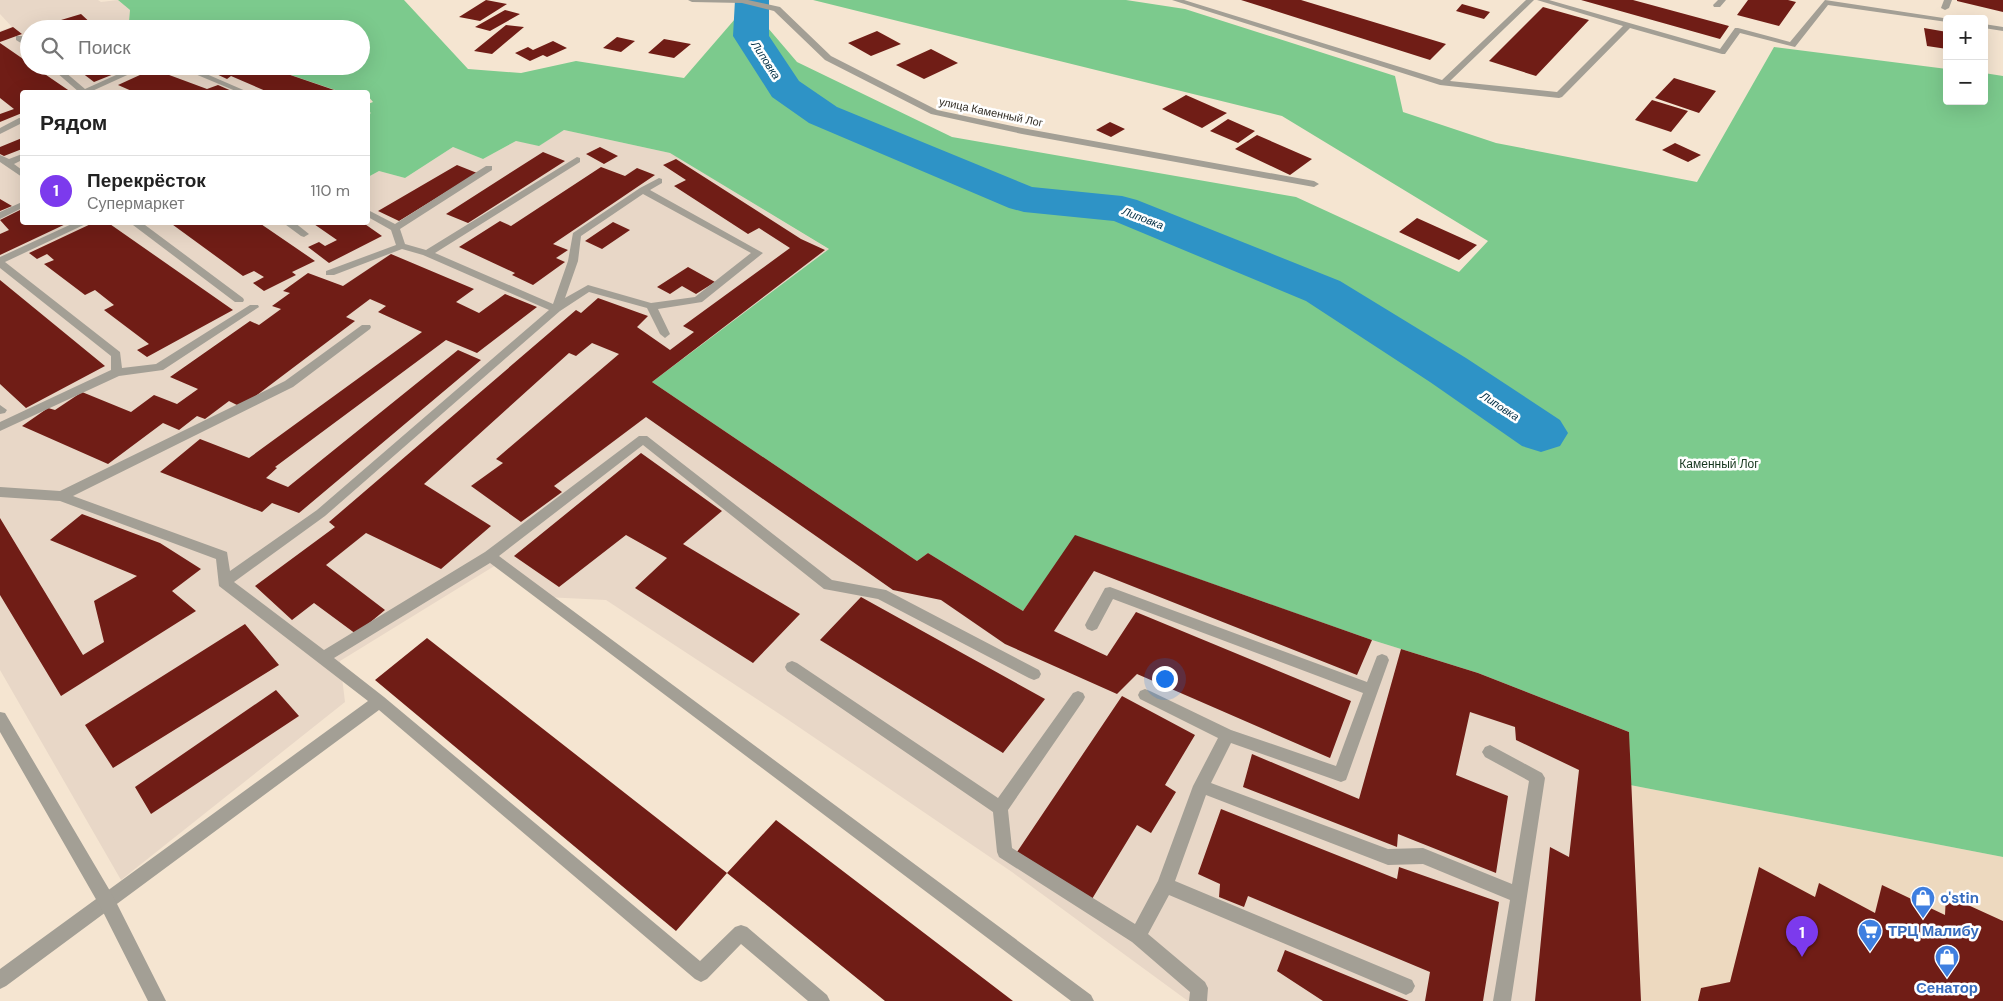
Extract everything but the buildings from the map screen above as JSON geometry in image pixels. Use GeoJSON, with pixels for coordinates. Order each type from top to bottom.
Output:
{"type":"FeatureCollection","features":[{"type":"Feature","properties":{"kind":"street","name":"улица Каменный Лог"},"geometry":{"type":"LineString","coordinates":[[692,0],[742,2],[777,9],[828,58],[934,112],[1022,131],[1314,184]]}},
{"type":"Feature","properties":{"kind":"street"},"geometry":{"type":"LineString","coordinates":[[1176,0],[1443,83],[1559,95],[1628,25]]}},
{"type":"Feature","properties":{"kind":"street"},"geometry":{"type":"LineString","coordinates":[[1443,83],[1530,0]]}},
{"type":"Feature","properties":{"kind":"street"},"geometry":{"type":"LineString","coordinates":[[1542,0],[1722,52],[1738,30],[1792,45],[1827,1],[1943,19]]}},
{"type":"Feature","properties":{"kind":"street"},"geometry":{"type":"LineString","coordinates":[[1945,8],[1948,0]]}},
{"type":"Feature","properties":{"kind":"street"},"geometry":{"type":"LineString","coordinates":[[1988,27],[2003,29]]}},
{"type":"Feature","properties":{"kind":"street"},"geometry":{"type":"LineString","coordinates":[[64,75],[82,90]]}},
{"type":"Feature","properties":{"kind":"street"},"geometry":{"type":"LineString","coordinates":[[89,90],[123,75]]}},
{"type":"Feature","properties":{"kind":"street"},"geometry":{"type":"LineString","coordinates":[[202,75],[239,90]]}},
{"type":"Feature","properties":{"kind":"street"},"geometry":{"type":"LineString","coordinates":[[96,87],[103,90]]}},
{"type":"Feature","properties":{"kind":"street"},"geometry":{"type":"LineString","coordinates":[[0,131],[20,121]]}},
{"type":"Feature","properties":{"kind":"street"},"geometry":{"type":"LineString","coordinates":[[4,161],[20,158]]}},
{"type":"Feature","properties":{"kind":"street"},"geometry":{"type":"LineString","coordinates":[[427,253],[577,160]]}},
{"type":"Feature","properties":{"kind":"street"},"geometry":{"type":"LineString","coordinates":[[4,161],[20,173]]}},
{"type":"Feature","properties":{"kind":"street"},"geometry":{"type":"LineString","coordinates":[[395,228],[490,168]]}},
{"type":"Feature","properties":{"kind":"street"},"geometry":{"type":"LineString","coordinates":[[556,309],[573,262],[576,235],[659,181]]}},
{"type":"Feature","properties":{"kind":"street"},"geometry":{"type":"LineString","coordinates":[[224,582],[321,513],[556,309],[588,288],[651,306],[698,300],[758,253],[643,190]]}},
{"type":"Feature","properties":{"kind":"street"},"geometry":{"type":"LineString","coordinates":[[0,216],[20,206]]}},
{"type":"Feature","properties":{"kind":"street"},"geometry":{"type":"LineString","coordinates":[[370,214],[395,228],[401,246]]}},
{"type":"Feature","properties":{"kind":"street"},"geometry":{"type":"LineString","coordinates":[[79,225],[0,262],[116,355],[117,372]]}},
{"type":"Feature","properties":{"kind":"street"},"geometry":{"type":"LineString","coordinates":[[138,225],[239,300]]}},
{"type":"Feature","properties":{"kind":"street"},"geometry":{"type":"LineString","coordinates":[[291,225],[304,234]]}},
{"type":"Feature","properties":{"kind":"street"},"geometry":{"type":"LineString","coordinates":[[330,273],[401,246],[427,253],[556,309]]}},
{"type":"Feature","properties":{"kind":"street"},"geometry":{"type":"LineString","coordinates":[[651,306],[665,334]]}},
{"type":"Feature","properties":{"kind":"street"},"geometry":{"type":"LineString","coordinates":[[0,427],[117,372],[159,367],[254,307]]}},
{"type":"Feature","properties":{"kind":"street"},"geometry":{"type":"LineString","coordinates":[[61,496],[289,384],[366,326]]}},
{"type":"Feature","properties":{"kind":"street"},"geometry":{"type":"LineString","coordinates":[[323,658],[490,556],[643,439],[829,584],[881,594],[1034,674]]}},
{"type":"Feature","properties":{"kind":"street"},"geometry":{"type":"LineString","coordinates":[[0,492],[61,496],[222,556],[224,582],[379,701],[701,973],[741,933],[821,1001]]}},
{"type":"Feature","properties":{"kind":"street"},"geometry":{"type":"LineString","coordinates":[[490,556],[1086,1001]]}},
{"type":"Feature","properties":{"kind":"street"},"geometry":{"type":"LineString","coordinates":[[1092,625],[1110,592],[1372,690]]}},
{"type":"Feature","properties":{"kind":"street"},"geometry":{"type":"LineString","coordinates":[[1145,694],[1227,735],[1341,776],[1382,660]]}},
{"type":"Feature","properties":{"kind":"street"},"geometry":{"type":"LineString","coordinates":[[792,668],[1000,808]]}},
{"type":"Feature","properties":{"kind":"street"},"geometry":{"type":"LineString","coordinates":[[1078,697],[1000,808],[1005,852],[1138,936],[1199,988],[1198,1001]]}},
{"type":"Feature","properties":{"kind":"street"},"geometry":{"type":"LineString","coordinates":[[0,980],[379,701]]}},
{"type":"Feature","properties":{"kind":"street"},"geometry":{"type":"LineString","coordinates":[[0,718],[106,902],[157,1001]]}},
{"type":"Feature","properties":{"kind":"street"},"geometry":{"type":"LineString","coordinates":[[1138,936],[1165,885],[1201,786],[1227,735]]}},
{"type":"Feature","properties":{"kind":"street"},"geometry":{"type":"LineString","coordinates":[[1490,752],[1537,778],[1502,1001]]}},
{"type":"Feature","properties":{"kind":"street"},"geometry":{"type":"LineString","coordinates":[[1201,786],[1388,857],[1423,856],[1518,895]]}},
{"type":"Feature","properties":{"kind":"street"},"geometry":{"type":"LineString","coordinates":[[1165,885],[1406,986]]}},
{"type":"Feature","properties":{"kind":"shaded area"},"geometry":{"type":"Polygon","coordinates":[[[0,0],[98,0],[101,2],[118,0],[130,10],[129,20],[20,20],[20,75],[291,75],[335,90],[20,90],[20,225],[370,225],[370,176],[379,171],[405,178],[453,147],[483,159],[516,141],[540,145],[564,130],[670,153],[830,250],[683,358],[928,553],[1075,535],[1372,640],[1478,673],[1629,732],[1641,1001],[1188,1001],[1012,872],[784,717],[606,600],[545,597],[496,565],[340,661],[345,702],[121,880],[0,670],[0,31],[12,27],[0,14],[0,0]]]}},
{"type":"Feature","properties":{"kind":"shaded area"},"geometry":{"type":"Polygon","coordinates":[[[1630,785],[2003,857],[2003,1001],[1641,1001],[1630,785]]]}},
{"type":"Feature","properties":{"kind":"green space","name":"Каменный Лог"},"geometry":{"type":"Polygon","coordinates":[[[118,0],[404,0],[468,69],[521,73],[576,61],[684,78],[735,19],[757,15],[797,62],[952,137],[1296,197],[1459,272],[1488,241],[1282,116],[813,0],[1126,0],[1185,9],[1395,76],[1403,112],[1496,143],[1697,182],[1774,47],[1943,68],[1943,105],[1988,105],[1988,74],[2003,76],[2003,857],[1630,785],[1629,732],[1478,673],[1372,640],[1076,536],[1023,611],[928,553],[917,561],[652,382],[829,249],[670,153],[564,130],[539,146],[516,141],[483,159],[453,147],[405,178],[379,171],[370,176],[370,103],[373,102],[370,98],[370,90],[335,90],[291,75],[370,75],[370,20],[129,20],[130,10],[118,0]]]}},
{"type":"Feature","properties":{"kind":"waterway","name":"Липовка"},"geometry":{"type":"LineString","coordinates":[[752,0],[751,36],[785,89],[823,115],[1024,199],[1122,209],[1323,291],[1448,370],[1541,433]]}},
{"type":"Feature","properties":{"kind":"place","name":"o'stin"},"geometry":{"type":"Point","coordinates":[1923,919]}},
{"type":"Feature","properties":{"kind":"place","name":"ТРЦ Малибу"},"geometry":{"type":"Point","coordinates":[1870,952]}},
{"type":"Feature","properties":{"kind":"place","name":"Перекрёсток"},"geometry":{"type":"Point","coordinates":[1802,957]}},
{"type":"Feature","properties":{"kind":"place","name":"Сенатор"},"geometry":{"type":"Point","coordinates":[1947,978]}}]}
